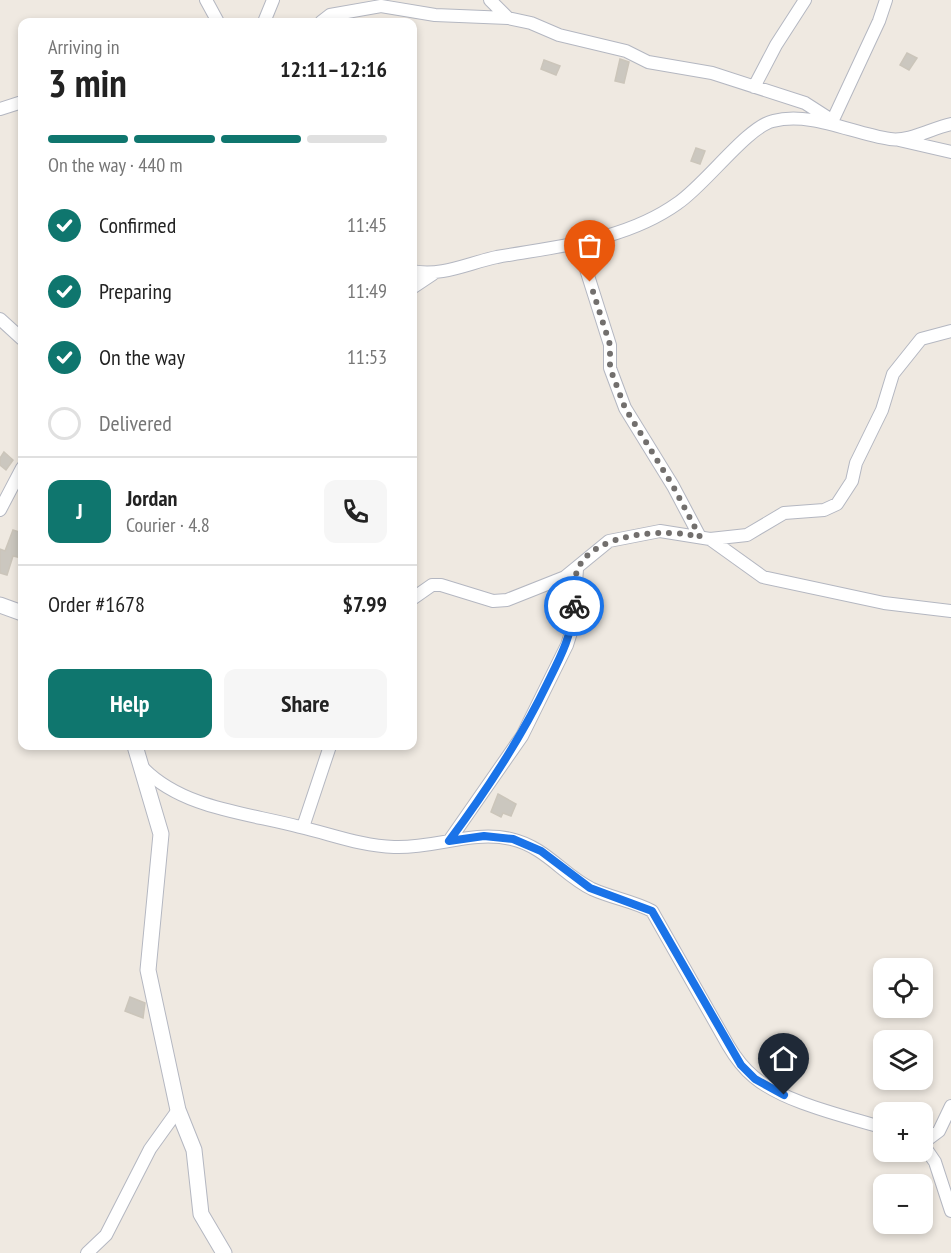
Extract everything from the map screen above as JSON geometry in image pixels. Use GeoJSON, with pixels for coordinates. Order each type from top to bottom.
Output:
{"type":"FeatureCollection","features":[{"type":"Feature","properties":{"kind":"street"},"geometry":{"type":"LineString","coordinates":[[206,0],[216,18]]}},
{"type":"Feature","properties":{"kind":"street"},"geometry":{"type":"LineString","coordinates":[[266,18],[273,0]]}},
{"type":"Feature","properties":{"kind":"street"},"geometry":{"type":"LineString","coordinates":[[490,0],[508,18]]}},
{"type":"Feature","properties":{"kind":"street"},"geometry":{"type":"LineString","coordinates":[[754,87],[776,45],[805,0]]}},
{"type":"Feature","properties":{"kind":"street"},"geometry":{"type":"LineString","coordinates":[[832,122],[879,21],[886,0]]}},
{"type":"Feature","properties":{"kind":"street"},"geometry":{"type":"LineString","coordinates":[[326,18],[330,15],[381,6],[435,15],[508,18],[531,23],[559,35],[626,51],[648,62],[712,73],[804,103],[832,122]]}},
{"type":"Feature","properties":{"kind":"street"},"geometry":{"type":"LineString","coordinates":[[0,109],[18,103]]}},
{"type":"Feature","properties":{"kind":"street"},"geometry":{"type":"LineString","coordinates":[[417,285],[433,274],[470,263],[578,244],[640,224],[677,204],[710,176],[759,125],[785,118],[832,122],[951,152]]}},
{"type":"Feature","properties":{"kind":"street"},"geometry":{"type":"LineString","coordinates":[[898,139],[951,124]]}},
{"type":"Feature","properties":{"kind":"street"},"geometry":{"type":"LineString","coordinates":[[578,244],[610,345],[610,368],[625,408],[705,538],[763,577],[884,603],[951,611]]}},
{"type":"Feature","properties":{"kind":"street"},"geometry":{"type":"LineString","coordinates":[[417,272],[433,274]]}},
{"type":"Feature","properties":{"kind":"street"},"geometry":{"type":"LineString","coordinates":[[0,319],[18,335]]}},
{"type":"Feature","properties":{"kind":"street"},"geometry":{"type":"LineString","coordinates":[[417,596],[432,585],[441,585],[493,602],[507,600],[534,591],[577,569],[588,556],[609,541],[660,531],[705,538],[747,535],[784,513],[824,510],[837,504],[846,495],[856,463],[882,410],[893,374],[921,339],[951,331]]}},
{"type":"Feature","properties":{"kind":"street"},"geometry":{"type":"LineString","coordinates":[[0,510],[18,476]]}},
{"type":"Feature","properties":{"kind":"street"},"geometry":{"type":"LineString","coordinates":[[449,841],[522,736],[567,645],[573,626],[577,569]]}},
{"type":"Feature","properties":{"kind":"street"},"geometry":{"type":"LineString","coordinates":[[0,605],[18,611]]}},
{"type":"Feature","properties":{"kind":"street"},"geometry":{"type":"LineString","coordinates":[[137,750],[159,819],[161,845],[157,895],[150,922],[148,970],[178,1110],[194,1150],[201,1214],[224,1253]]}},
{"type":"Feature","properties":{"kind":"street"},"geometry":{"type":"LineString","coordinates":[[303,827],[329,750]]}},
{"type":"Feature","properties":{"kind":"street"},"geometry":{"type":"LineString","coordinates":[[144,769],[155,781],[207,804],[359,843],[419,847],[484,836],[513,839],[541,851],[590,888],[652,911],[728,1045],[741,1065],[755,1079],[784,1095],[873,1124]]}},
{"type":"Feature","properties":{"kind":"street"},"geometry":{"type":"LineString","coordinates":[[933,1136],[939,1131],[951,1106]]}},
{"type":"Feature","properties":{"kind":"street"},"geometry":{"type":"LineString","coordinates":[[87,1253],[106,1235],[150,1149],[178,1110]]}},
{"type":"Feature","properties":{"kind":"street"},"geometry":{"type":"LineString","coordinates":[[933,1159],[951,1211]]}},
{"type":"Feature","properties":{"kind":"building"},"geometry":{"type":"Polygon","coordinates":[[[907,53],[917,58],[909,70],[900,65],[907,53]]]}},
{"type":"Feature","properties":{"kind":"building"},"geometry":{"type":"Polygon","coordinates":[[[620,59],[629,62],[624,83],[615,81],[620,59]]]}},
{"type":"Feature","properties":{"kind":"building"},"geometry":{"type":"Polygon","coordinates":[[[544,60],[560,66],[556,75],[541,69],[544,60]]]}},
{"type":"Feature","properties":{"kind":"building"},"geometry":{"type":"Polygon","coordinates":[[[696,148],[705,151],[700,164],[691,161],[696,148]]]}},
{"type":"Feature","properties":{"kind":"building"},"geometry":{"type":"Polygon","coordinates":[[[4,452],[13,460],[6,470],[0,465],[0,458],[4,452]]]}},
{"type":"Feature","properties":{"kind":"building"},"geometry":{"type":"Polygon","coordinates":[[[13,530],[18,532],[18,557],[13,556],[7,575],[0,573],[0,549],[5,551],[13,530]]]}},
{"type":"Feature","properties":{"kind":"building"},"geometry":{"type":"Polygon","coordinates":[[[498,794],[516,804],[511,816],[503,813],[501,817],[491,812],[498,794]]]}},
{"type":"Feature","properties":{"kind":"building"},"geometry":{"type":"Polygon","coordinates":[[[130,997],[145,1003],[143,1018],[125,1011],[130,997]]]}},
{"type":"Feature","properties":{"kind":"way so far"},"geometry":{"type":"LineString","coordinates":[[574,606],[577,569],[588,556],[609,541],[660,531],[700,537],[673,486],[625,408],[610,368],[610,345],[590,282]]}},
{"type":"Feature","properties":{"kind":"route"},"geometry":{"type":"LineString","coordinates":[[574,606],[573,626],[567,645],[522,736],[487,790],[449,841],[484,836],[513,839],[557,861],[590,888],[639,904],[652,911],[657,916],[718,1029],[741,1065],[755,1079],[784,1095]]}}]}
